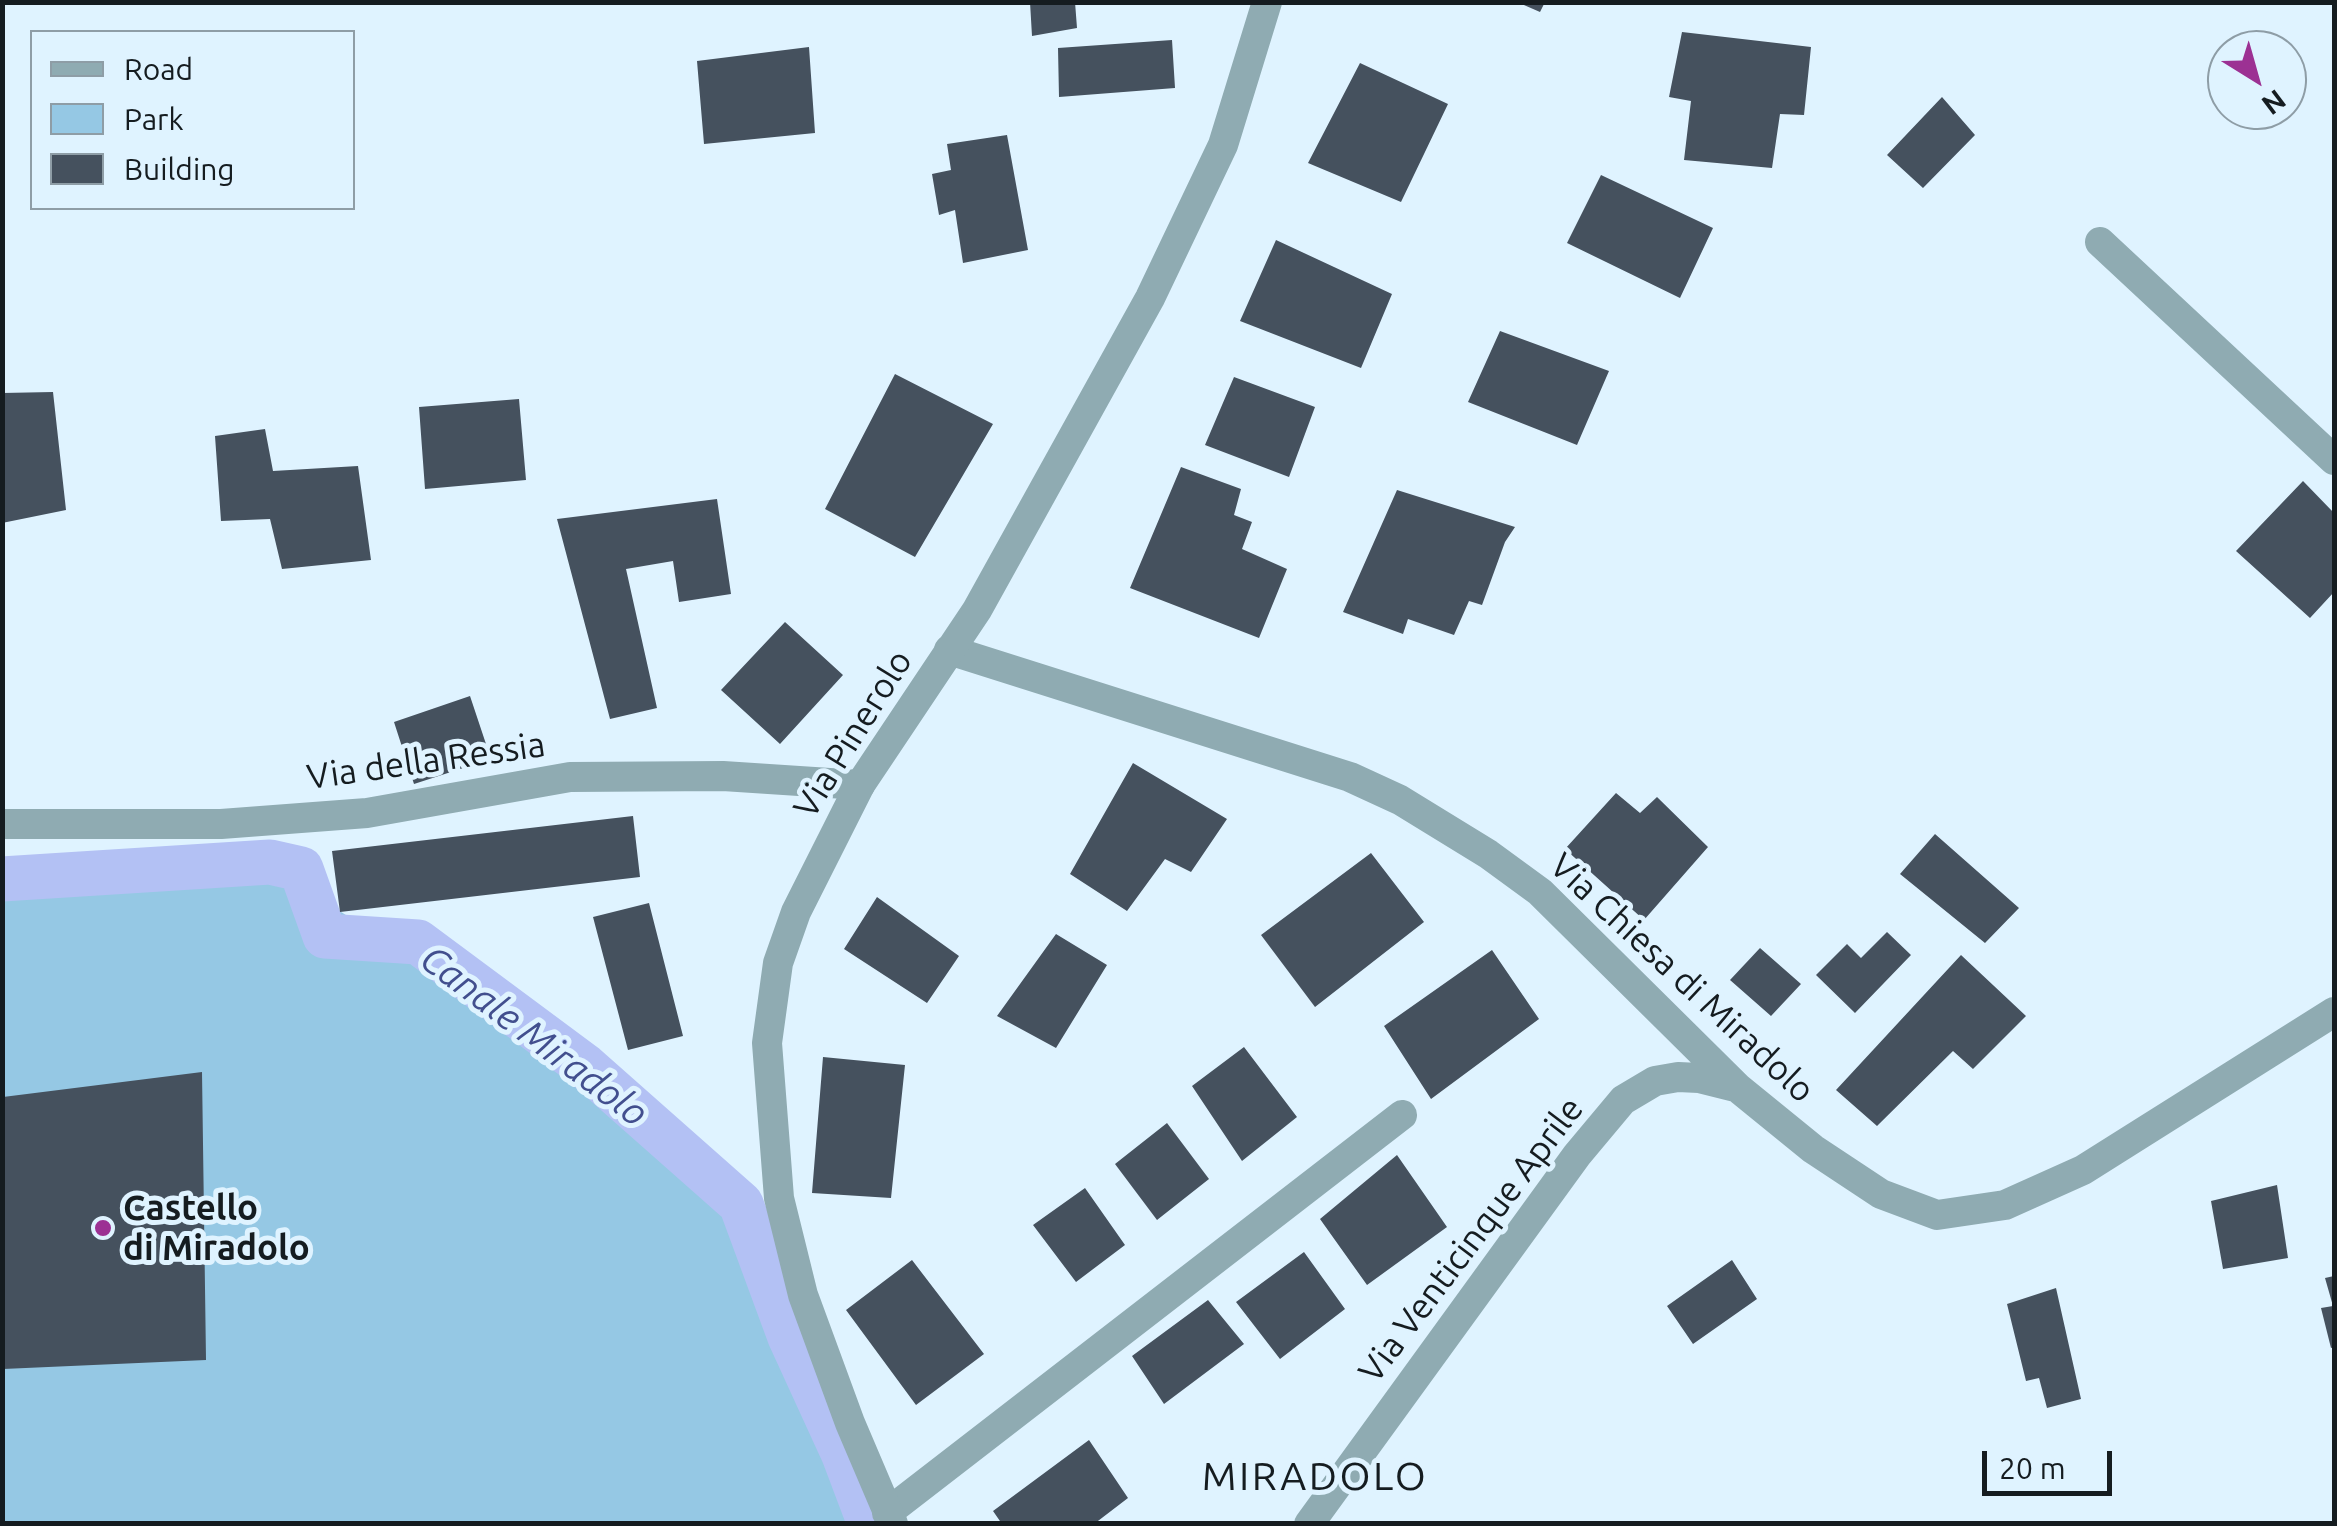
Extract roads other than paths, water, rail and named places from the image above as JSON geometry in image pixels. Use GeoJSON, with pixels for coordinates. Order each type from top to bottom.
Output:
{"type":"FeatureCollection","features":[{"type":"Feature","properties":{"kind":"street","name":"Via Pinerolo"},"geometry":{"type":"LineString","coordinates":[[890,1518],[803,1295],[779,1198],[767,1042],[778,963],[796,912],[860,785],[977,610],[1150,298],[1223,145],[1261,11]]}},
{"type":"Feature","properties":{"kind":"street"},"geometry":{"type":"LineString","coordinates":[[2100,242],[2334,460]]}},
{"type":"Feature","properties":{"kind":"street","name":"Via Chiesa di Miradolo"},"geometry":{"type":"LineString","coordinates":[[949,650],[1350,777],[1400,800],[1488,854],[1540,892],[1738,1088],[1813,1149],[1880,1194],[1937,1215],[2005,1205],[2083,1170],[2334,1012]]}},
{"type":"Feature","properties":{"kind":"street","name":"Via della Ressia"},"geometry":{"type":"LineString","coordinates":[[2,824],[221,824],[367,813],[570,777],[723,776],[860,785]]}},
{"type":"Feature","properties":{"kind":"street","name":"Via Venticinque Aprile"},"geometry":{"type":"LineString","coordinates":[[1309,1524],[1577,1154],[1623,1100],[1655,1082],[1678,1077],[1738,1088]]}},
{"type":"Feature","properties":{"kind":"street"},"geometry":{"type":"LineString","coordinates":[[890,1518],[1402,1115]]}},
{"type":"Feature","properties":{"kind":"waterway","name":"Canale Miradolo"},"geometry":{"type":"LineString","coordinates":[[2,879],[270,862],[301,869],[325,936],[418,942],[585,1066],[741,1204],[790,1337],[844,1455],[870,1524]]}},
{"type":"Feature","properties":{"kind":"place","name":"Castello di Miradolo"},"geometry":{"type":"Point","coordinates":[103,1228]}},
{"type":"Feature","properties":{"kind":"district","name":"MIRADOLO"},"geometry":{"type":"Point","coordinates":[1315,1477]}}]}
